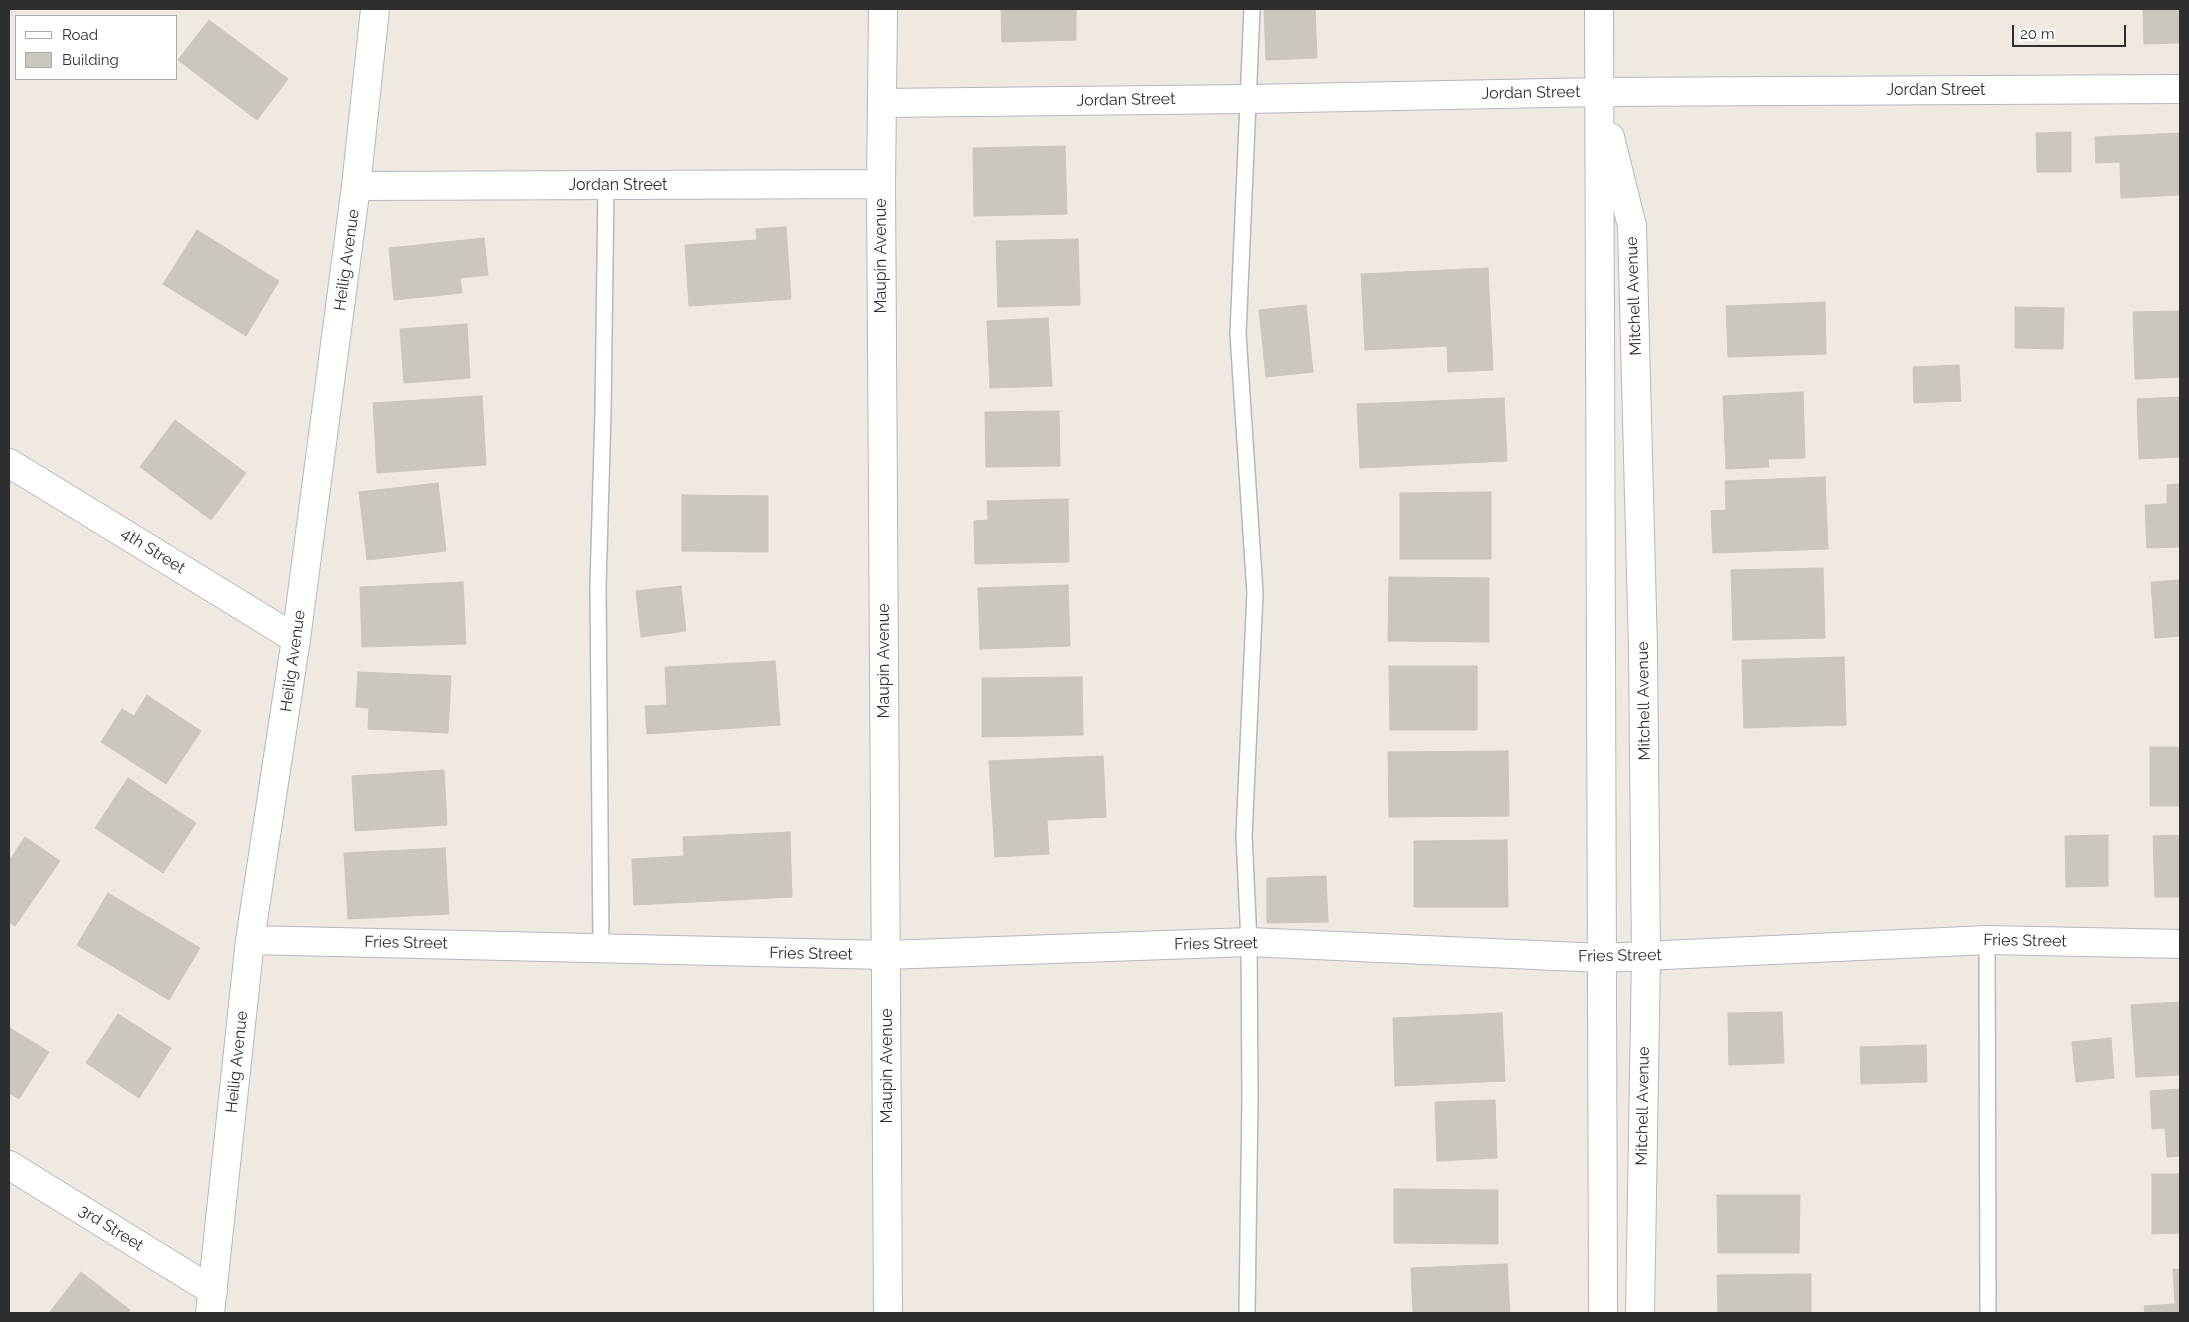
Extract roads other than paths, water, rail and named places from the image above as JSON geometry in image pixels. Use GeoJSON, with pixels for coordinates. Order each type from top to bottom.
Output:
{"type":"FeatureCollection","features":[{"type":"Feature","properties":{"kind":"street","name":"Heilig Avenue"},"geometry":{"type":"LineString","coordinates":[[211,1302],[250,940],[296,639],[356,186],[374,9]]}},
{"type":"Feature","properties":{"kind":"street","name":"Maupin Avenue"},"geometry":{"type":"LineString","coordinates":[[883,9],[881,184],[888,1313]]}},
{"type":"Feature","properties":{"kind":"street","name":"Mitchell Avenue"},"geometry":{"type":"LineString","coordinates":[[1599,9],[1603,1313]]}},
{"type":"Feature","properties":{"kind":"street","name":"Jordan Street"},"geometry":{"type":"LineString","coordinates":[[882,103],[1248,99],[1599,92],[2180,89]]}},
{"type":"Feature","properties":{"kind":"street","name":"Mitchell Avenue"},"geometry":{"type":"LineString","coordinates":[[1599,92],[1632,226],[1643,649],[1646,956],[1640,1313]]}},
{"type":"Feature","properties":{"kind":"street","name":"Jordan Street"},"geometry":{"type":"LineString","coordinates":[[356,186],[881,184]]}},
{"type":"Feature","properties":{"kind":"street","name":"4th Street"},"geometry":{"type":"LineString","coordinates":[[9,463],[296,639]]}},
{"type":"Feature","properties":{"kind":"street","name":"Fries Street"},"geometry":{"type":"LineString","coordinates":[[250,940],[886,955],[1249,942],[1601,958],[1987,940],[2180,944]]}},
{"type":"Feature","properties":{"kind":"street","name":"3rd Street"},"geometry":{"type":"LineString","coordinates":[[9,1165],[211,1302]]}},
{"type":"Feature","properties":{"kind":"lane"},"geometry":{"type":"LineString","coordinates":[[1247,1313],[1250,1097],[1249,942],[1244,836],[1255,593],[1238,334],[1252,9]]}},
{"type":"Feature","properties":{"kind":"lane"},"geometry":{"type":"LineString","coordinates":[[601,948],[598,586],[603,413],[606,185]]}},
{"type":"Feature","properties":{"kind":"lane"},"geometry":{"type":"LineString","coordinates":[[1987,940],[1988,1313]]}}]}
